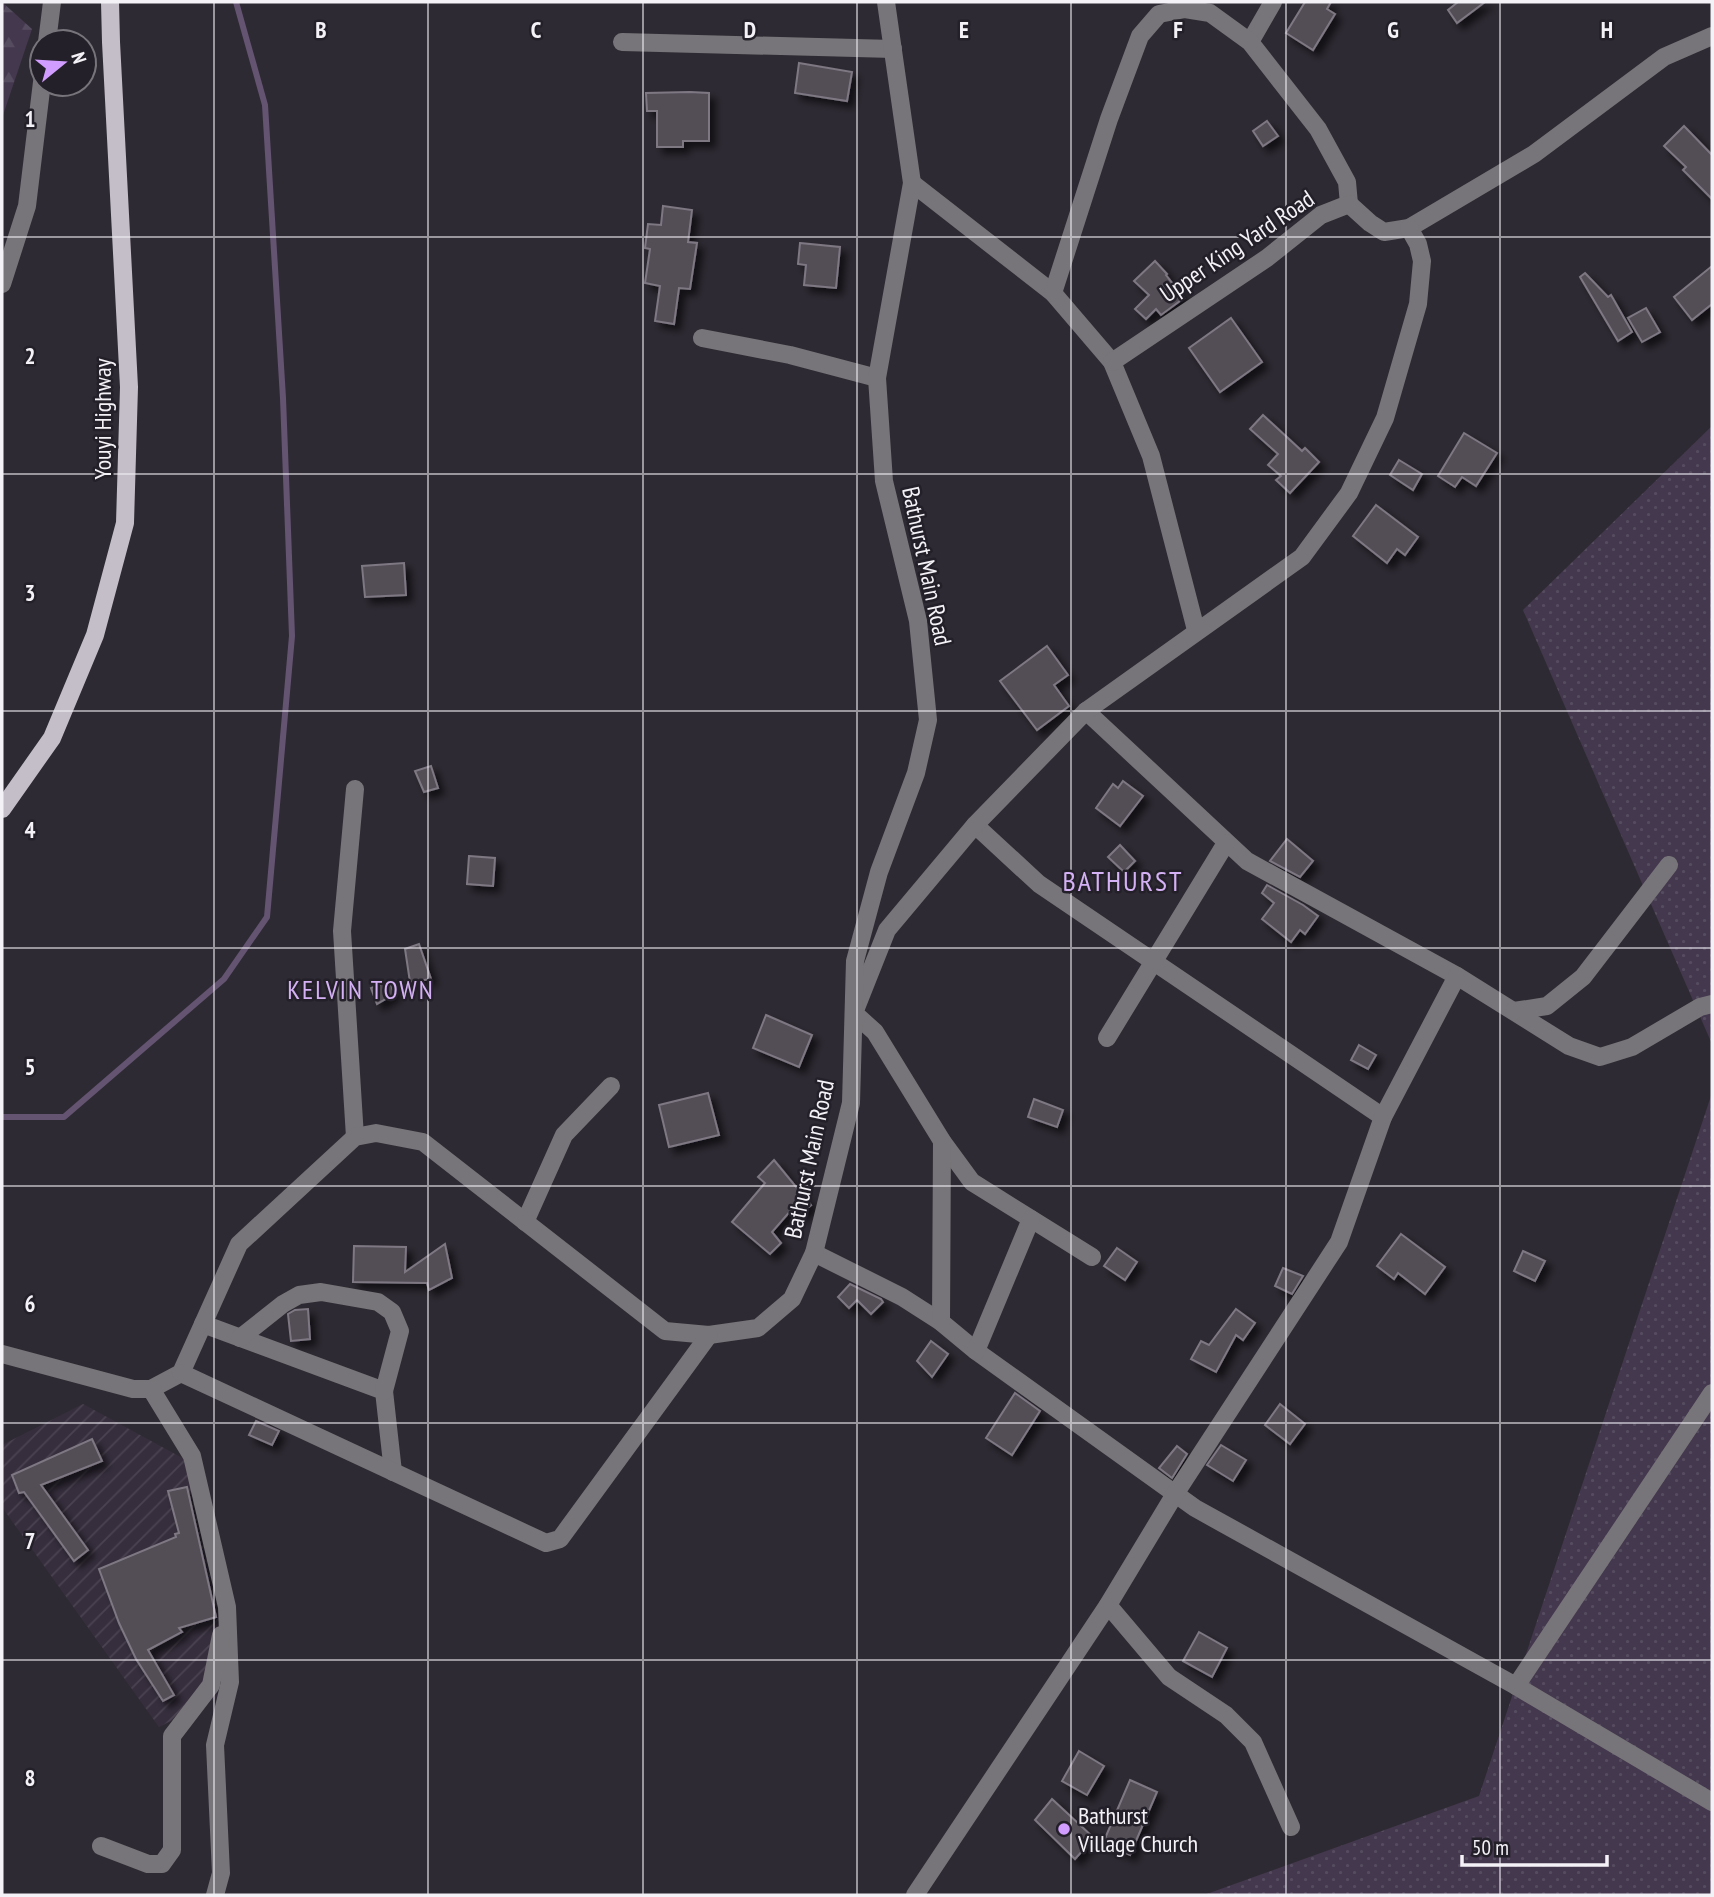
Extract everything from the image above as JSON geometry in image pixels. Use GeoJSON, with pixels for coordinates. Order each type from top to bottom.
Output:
{"type":"FeatureCollection","features":[{"type":"Feature","properties":{"kind":"main road","name":"Youyi Highway"},"geometry":{"type":"LineString","coordinates":[[2,809],[52,738],[95,635],[125,523],[129,387],[110,2]]}},
{"type":"Feature","properties":{"kind":"street"},"geometry":{"type":"LineString","coordinates":[[49,28],[52,2]]}},
{"type":"Feature","properties":{"kind":"street","name":"Bathurst Main Road"},"geometry":{"type":"LineString","coordinates":[[355,1137],[376,1133],[424,1142],[666,1331],[709,1335],[758,1328],[792,1299],[814,1253],[851,1103],[855,961],[879,872],[916,774],[928,720],[918,621],[884,481],[877,378],[912,183],[886,2]]}},
{"type":"Feature","properties":{"kind":"street"},"geometry":{"type":"LineString","coordinates":[[1250,42],[1273,2]]}},
{"type":"Feature","properties":{"kind":"street"},"geometry":{"type":"LineString","coordinates":[[1053,293],[1109,119],[1140,36],[1157,8],[1210,13],[1250,42],[1318,130],[1347,182],[1349,204]]}},
{"type":"Feature","properties":{"kind":"street"},"geometry":{"type":"LineString","coordinates":[[1092,1257],[972,1182],[942,1141],[875,1032],[854,1013],[887,930],[975,825],[1086,711],[1301,557],[1349,493],[1385,418],[1418,304],[1422,261],[1418,244],[1409,228],[1534,154],[1664,57],[1712,37]]}},
{"type":"Feature","properties":{"kind":"street"},"geometry":{"type":"LineString","coordinates":[[622,42],[893,49]]}},
{"type":"Feature","properties":{"kind":"street"},"geometry":{"type":"LineString","coordinates":[[2,285],[27,205],[40,98]]}},
{"type":"Feature","properties":{"kind":"street"},"geometry":{"type":"LineString","coordinates":[[912,183],[1053,293],[1112,362],[1151,456],[1196,630]]}},
{"type":"Feature","properties":{"kind":"street","name":"Upper King Yard Road"},"geometry":{"type":"LineString","coordinates":[[1112,362],[1267,258],[1321,215],[1349,204],[1384,232],[1409,228]]}},
{"type":"Feature","properties":{"kind":"street"},"geometry":{"type":"LineString","coordinates":[[702,338],[790,355],[877,378]]}},
{"type":"Feature","properties":{"kind":"street"},"geometry":{"type":"LineString","coordinates":[[1086,711],[1247,861],[1457,976],[1569,1046],[1600,1057],[1633,1047],[1689,1012],[1712,1004]]}},
{"type":"Feature","properties":{"kind":"street"},"geometry":{"type":"LineString","coordinates":[[2,1354],[133,1389],[151,1389],[181,1373],[239,1244],[355,1137],[342,931],[355,789]]}},
{"type":"Feature","properties":{"kind":"street"},"geometry":{"type":"LineString","coordinates":[[975,825],[1039,884],[1383,1117]]}},
{"type":"Feature","properties":{"kind":"street"},"geometry":{"type":"LineString","coordinates":[[1107,1038],[1226,843]]}},
{"type":"Feature","properties":{"kind":"street"},"geometry":{"type":"LineString","coordinates":[[1514,1011],[1547,1006],[1583,976],[1669,865]]}},
{"type":"Feature","properties":{"kind":"street"},"geometry":{"type":"LineString","coordinates":[[915,1895],[1108,1605],[1175,1494],[1339,1242],[1383,1117],[1457,976]]}},
{"type":"Feature","properties":{"kind":"street"},"geometry":{"type":"LineString","coordinates":[[526,1222],[564,1135],[611,1086]]}},
{"type":"Feature","properties":{"kind":"street"},"geometry":{"type":"LineString","coordinates":[[941,1322],[942,1141]]}},
{"type":"Feature","properties":{"kind":"street"},"geometry":{"type":"LineString","coordinates":[[976,1351],[1031,1219]]}},
{"type":"Feature","properties":{"kind":"street"},"geometry":{"type":"LineString","coordinates":[[814,1253],[902,1297],[941,1322],[976,1351],[1195,1508],[1516,1686],[1712,1802]]}},
{"type":"Feature","properties":{"kind":"street"},"geometry":{"type":"LineString","coordinates":[[240,1338],[283,1304],[299,1295],[321,1292],[378,1302],[392,1312],[400,1331],[384,1391],[393,1472]]}},
{"type":"Feature","properties":{"kind":"street"},"geometry":{"type":"LineString","coordinates":[[203,1324],[384,1391]]}},
{"type":"Feature","properties":{"kind":"street"},"geometry":{"type":"LineString","coordinates":[[181,1373],[546,1543],[560,1539],[709,1335]]}},
{"type":"Feature","properties":{"kind":"street"},"geometry":{"type":"LineString","coordinates":[[151,1389],[192,1456],[227,1607],[230,1682],[215,1745],[221,1873],[215,1895]]}},
{"type":"Feature","properties":{"kind":"street"},"geometry":{"type":"LineString","coordinates":[[1516,1686],[1712,1393]]}},
{"type":"Feature","properties":{"kind":"street"},"geometry":{"type":"LineString","coordinates":[[1108,1605],[1169,1677],[1226,1715],[1253,1742],[1291,1826]]}},
{"type":"Feature","properties":{"kind":"street"},"geometry":{"type":"LineString","coordinates":[[101,1846],[148,1864],[162,1864],[172,1850],[172,1736],[211,1685],[227,1607]]}},
{"type":"Feature","properties":{"kind":"shaded area"},"geometry":{"type":"Polygon","coordinates":[[[83,1404],[186,1460],[219,1607],[224,1649],[216,1698],[159,1727],[2,1507],[2,1445],[83,1404]]]}},
{"type":"Feature","properties":{"kind":"green space"},"geometry":{"type":"Polygon","coordinates":[[[2,2],[31,28],[28,28],[28,41],[2,118],[2,2]]]}},
{"type":"Feature","properties":{"kind":"green space"},"geometry":{"type":"Polygon","coordinates":[[[1712,426],[1712,1044],[1523,610],[1712,426]]]}},
{"type":"Feature","properties":{"kind":"green space"},"geometry":{"type":"Polygon","coordinates":[[[1712,1093],[1712,1895],[1204,1895],[1479,1796],[1712,1093]]]}},
{"type":"Feature","properties":{"kind":"building"},"geometry":{"type":"Polygon","coordinates":[[[1305,2],[1331,2],[1327,9],[1335,14],[1313,50],[1286,33],[1305,2]]]}},
{"type":"Feature","properties":{"kind":"building"},"geometry":{"type":"Polygon","coordinates":[[[1458,2],[1485,2],[1457,23],[1448,10],[1458,2]]]}},
{"type":"Feature","properties":{"kind":"building"},"geometry":{"type":"Polygon","coordinates":[[[799,63],[852,72],[847,101],[795,93],[799,63]]]}},
{"type":"Feature","properties":{"kind":"building"},"geometry":{"type":"Polygon","coordinates":[[[646,93],[709,93],[709,141],[683,141],[683,147],[657,147],[657,111],[647,111],[646,93]]]}},
{"type":"Feature","properties":{"kind":"building"},"geometry":{"type":"Polygon","coordinates":[[[1267,121],[1278,136],[1263,146],[1253,131],[1267,121]]]}},
{"type":"Feature","properties":{"kind":"building"},"geometry":{"type":"Polygon","coordinates":[[[1684,126],[1712,155],[1712,199],[1683,170],[1686,167],[1664,146],[1684,126]]]}},
{"type":"Feature","properties":{"kind":"building"},"geometry":{"type":"Polygon","coordinates":[[[663,206],[692,210],[688,242],[697,243],[690,289],[679,288],[674,324],[655,321],[660,286],[645,283],[650,249],[645,248],[648,224],[661,225],[663,206]]]}},
{"type":"Feature","properties":{"kind":"building"},"geometry":{"type":"Polygon","coordinates":[[[800,243],[840,247],[836,288],[804,285],[806,265],[798,264],[800,243]]]}},
{"type":"Feature","properties":{"kind":"building"},"geometry":{"type":"Polygon","coordinates":[[[1155,261],[1184,298],[1161,315],[1156,309],[1146,319],[1135,309],[1149,295],[1134,281],[1155,261]]]}},
{"type":"Feature","properties":{"kind":"building"},"geometry":{"type":"Polygon","coordinates":[[[1712,266],[1712,304],[1692,320],[1674,297],[1712,266]]]}},
{"type":"Feature","properties":{"kind":"building"},"geometry":{"type":"Polygon","coordinates":[[[1585,273],[1608,297],[1611,295],[1632,332],[1618,341],[1580,277],[1585,273]]]}},
{"type":"Feature","properties":{"kind":"building"},"geometry":{"type":"Polygon","coordinates":[[[1646,308],[1660,332],[1642,342],[1628,318],[1646,308]]]}},
{"type":"Feature","properties":{"kind":"building"},"geometry":{"type":"Polygon","coordinates":[[[1231,318],[1262,362],[1220,392],[1189,348],[1231,318]]]}},
{"type":"Feature","properties":{"kind":"building"},"geometry":{"type":"Polygon","coordinates":[[[1263,415],[1302,451],[1305,448],[1319,462],[1290,493],[1276,480],[1281,476],[1268,465],[1278,454],[1250,429],[1263,415]]]}},
{"type":"Feature","properties":{"kind":"building"},"geometry":{"type":"Polygon","coordinates":[[[1464,433],[1497,453],[1476,486],[1462,477],[1455,487],[1438,476],[1464,433]]]}},
{"type":"Feature","properties":{"kind":"building"},"geometry":{"type":"Polygon","coordinates":[[[1399,460],[1422,474],[1413,490],[1390,475],[1399,460]]]}},
{"type":"Feature","properties":{"kind":"building"},"geometry":{"type":"Polygon","coordinates":[[[1376,505],[1418,537],[1405,555],[1397,549],[1387,563],[1353,536],[1376,505]]]}},
{"type":"Feature","properties":{"kind":"building"},"geometry":{"type":"Polygon","coordinates":[[[404,563],[406,595],[365,597],[362,566],[404,563]]]}},
{"type":"Feature","properties":{"kind":"building"},"geometry":{"type":"Polygon","coordinates":[[[1047,646],[1068,675],[1054,685],[1069,706],[1037,730],[1000,681],[1047,646]]]}},
{"type":"Feature","properties":{"kind":"building"},"geometry":{"type":"Polygon","coordinates":[[[431,766],[438,788],[424,792],[415,771],[431,766]]]}},
{"type":"Feature","properties":{"kind":"building"},"geometry":{"type":"Polygon","coordinates":[[[1123,781],[1143,796],[1120,826],[1096,808],[1113,784],[1118,788],[1123,781]]]}},
{"type":"Feature","properties":{"kind":"building"},"geometry":{"type":"Polygon","coordinates":[[[1287,839],[1313,861],[1300,877],[1270,861],[1287,839]]]}},
{"type":"Feature","properties":{"kind":"building"},"geometry":{"type":"Polygon","coordinates":[[[1120,845],[1135,861],[1124,872],[1108,857],[1120,845]]]}},
{"type":"Feature","properties":{"kind":"building"},"geometry":{"type":"Polygon","coordinates":[[[469,856],[495,858],[493,886],[467,884],[469,856]]]}},
{"type":"Feature","properties":{"kind":"building"},"geometry":{"type":"Polygon","coordinates":[[[1267,885],[1318,916],[1305,934],[1300,930],[1291,942],[1262,919],[1274,903],[1262,893],[1267,885]]]}},
{"type":"Feature","properties":{"kind":"building"},"geometry":{"type":"Polygon","coordinates":[[[419,944],[431,979],[410,982],[405,949],[419,944]]]}},
{"type":"Feature","properties":{"kind":"building"},"geometry":{"type":"Polygon","coordinates":[[[390,981],[394,994],[377,1004],[371,988],[390,981]]]}},
{"type":"Feature","properties":{"kind":"building"},"geometry":{"type":"Polygon","coordinates":[[[766,1015],[812,1035],[799,1067],[753,1048],[766,1015]]]}},
{"type":"Feature","properties":{"kind":"building"},"geometry":{"type":"Polygon","coordinates":[[[1359,1045],[1376,1055],[1368,1069],[1351,1060],[1359,1045]]]}},
{"type":"Feature","properties":{"kind":"building"},"geometry":{"type":"Polygon","coordinates":[[[708,1093],[719,1135],[669,1147],[659,1105],[708,1093]]]}},
{"type":"Feature","properties":{"kind":"building"},"geometry":{"type":"Polygon","coordinates":[[[1034,1099],[1063,1110],[1057,1127],[1028,1117],[1034,1099]]]}},
{"type":"Feature","properties":{"kind":"building"},"geometry":{"type":"Polygon","coordinates":[[[774,1160],[811,1205],[798,1216],[792,1209],[772,1232],[781,1243],[770,1254],[732,1222],[765,1183],[758,1177],[774,1160]]]}},
{"type":"Feature","properties":{"kind":"building"},"geometry":{"type":"Polygon","coordinates":[[[1401,1234],[1445,1267],[1425,1294],[1398,1273],[1394,1279],[1377,1266],[1401,1234]]]}},
{"type":"Feature","properties":{"kind":"building"},"geometry":{"type":"Polygon","coordinates":[[[445,1244],[452,1278],[429,1290],[427,1283],[353,1282],[354,1246],[406,1247],[405,1272],[445,1244]]]}},
{"type":"Feature","properties":{"kind":"building"},"geometry":{"type":"Polygon","coordinates":[[[1117,1248],[1137,1262],[1125,1280],[1104,1266],[1117,1248]]]}},
{"type":"Feature","properties":{"kind":"building"},"geometry":{"type":"Polygon","coordinates":[[[1523,1251],[1545,1261],[1535,1281],[1514,1271],[1523,1251]]]}},
{"type":"Feature","properties":{"kind":"building"},"geometry":{"type":"Polygon","coordinates":[[[1283,1268],[1303,1276],[1292,1294],[1275,1286],[1283,1268]]]}},
{"type":"Feature","properties":{"kind":"building"},"geometry":{"type":"Polygon","coordinates":[[[850,1284],[883,1302],[871,1314],[857,1300],[849,1308],[838,1297],[850,1284]]]}},
{"type":"Feature","properties":{"kind":"building"},"geometry":{"type":"Polygon","coordinates":[[[308,1309],[310,1339],[291,1341],[288,1314],[295,1310],[308,1309]]]}},
{"type":"Feature","properties":{"kind":"building"},"geometry":{"type":"Polygon","coordinates":[[[1236,1309],[1255,1323],[1243,1340],[1236,1335],[1216,1372],[1191,1359],[1201,1341],[1209,1345],[1236,1309]]]}},
{"type":"Feature","properties":{"kind":"building"},"geometry":{"type":"Polygon","coordinates":[[[931,1341],[948,1354],[932,1377],[917,1361],[931,1341]]]}},
{"type":"Feature","properties":{"kind":"building"},"geometry":{"type":"Polygon","coordinates":[[[1015,1393],[1040,1411],[1012,1455],[986,1438],[1015,1393]]]}},
{"type":"Feature","properties":{"kind":"building"},"geometry":{"type":"Polygon","coordinates":[[[1280,1404],[1305,1424],[1290,1444],[1265,1425],[1280,1404]]]}},
{"type":"Feature","properties":{"kind":"building"},"geometry":{"type":"Polygon","coordinates":[[[256,1421],[279,1431],[272,1445],[249,1435],[256,1421]]]}},
{"type":"Feature","properties":{"kind":"building"},"geometry":{"type":"Polygon","coordinates":[[[92,1439],[102,1461],[41,1485],[88,1550],[74,1561],[24,1492],[19,1493],[12,1475],[92,1439]]]}},
{"type":"Feature","properties":{"kind":"building"},"geometry":{"type":"Polygon","coordinates":[[[1221,1445],[1246,1460],[1233,1481],[1207,1465],[1221,1445]]]}},
{"type":"Feature","properties":{"kind":"building"},"geometry":{"type":"Polygon","coordinates":[[[1177,1446],[1187,1454],[1172,1478],[1159,1468],[1177,1446]]]}},
{"type":"Feature","properties":{"kind":"building"},"geometry":{"type":"Polygon","coordinates":[[[187,1487],[216,1617],[179,1628],[182,1632],[148,1650],[174,1695],[163,1701],[136,1659],[99,1569],[176,1537],[175,1534],[179,1533],[168,1491],[187,1487]]]}},
{"type":"Feature","properties":{"kind":"building"},"geometry":{"type":"Polygon","coordinates":[[[1199,1632],[1227,1648],[1212,1677],[1183,1661],[1199,1632]]]}},
{"type":"Feature","properties":{"kind":"building"},"geometry":{"type":"Polygon","coordinates":[[[1079,1751],[1104,1766],[1087,1795],[1062,1781],[1079,1751]]]}},
{"type":"Feature","properties":{"kind":"building"},"geometry":{"type":"Polygon","coordinates":[[[1130,1780],[1157,1792],[1130,1855],[1103,1843],[1130,1780]]]}},
{"type":"Feature","properties":{"kind":"building","name":"Bathurst Village Church"},"geometry":{"type":"Polygon","coordinates":[[[1052,1799],[1094,1838],[1075,1859],[1035,1820],[1052,1799]]]}},
{"type":"Feature","properties":{"kind":"waterway"},"geometry":{"type":"LineString","coordinates":[[2,1117],[64,1117],[224,979],[267,917],[292,636],[283,398],[265,105],[236,2]]}},
{"type":"Feature","properties":{"kind":"place","name":"Bathurst Village Church"},"geometry":{"type":"Point","coordinates":[1064,1829]}},
{"type":"Feature","properties":{"kind":"district","name":"BATHURST"},"geometry":{"type":"Point","coordinates":[1123,880]}},
{"type":"Feature","properties":{"kind":"district","name":"KELVIN TOWN"},"geometry":{"type":"Point","coordinates":[361,989]}}]}
